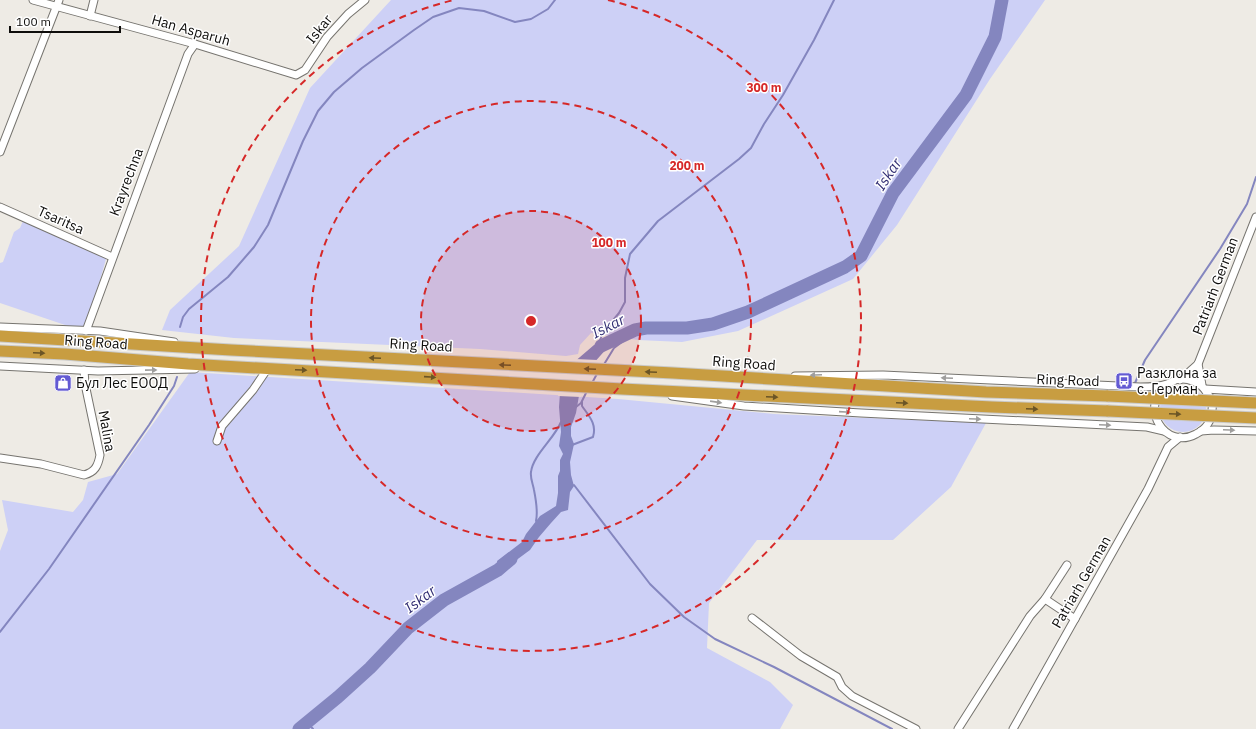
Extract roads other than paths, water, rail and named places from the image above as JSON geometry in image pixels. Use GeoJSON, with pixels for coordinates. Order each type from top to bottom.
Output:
{"type":"FeatureCollection","features":[{"type":"Feature","properties":{"kind":"highway","name":"Ring Road"},"geometry":{"type":"LineString","coordinates":[[0,336],[231,350],[673,373],[986,392],[1256,403]]}},
{"type":"Feature","properties":{"kind":"highway","name":"Ring Road"},"geometry":{"type":"LineString","coordinates":[[0,351],[622,389],[1256,418]]}},
{"type":"Feature","properties":{"kind":"street","name":"Han Asparuh"},"geometry":{"type":"LineString","coordinates":[[33,0],[57,3],[90,16],[195,44],[296,75]]}},
{"type":"Feature","properties":{"kind":"street"},"geometry":{"type":"LineString","coordinates":[[90,16],[94,0]]}},
{"type":"Feature","properties":{"kind":"street","name":"Iskar"},"geometry":{"type":"LineString","coordinates":[[296,75],[305,70],[327,37],[348,14],[365,0]]}},
{"type":"Feature","properties":{"kind":"street"},"geometry":{"type":"LineString","coordinates":[[0,152],[57,3]]}},
{"type":"Feature","properties":{"kind":"street","name":"Krayrechna"},"geometry":{"type":"LineString","coordinates":[[86,331],[188,54],[195,44]]}},
{"type":"Feature","properties":{"kind":"street","name":"Tsaritsa"},"geometry":{"type":"LineString","coordinates":[[0,207],[112,257]]}},
{"type":"Feature","properties":{"kind":"street","name":"Patriarh German"},"geometry":{"type":"LineString","coordinates":[[1198,364],[1256,217]]}},
{"type":"Feature","properties":{"kind":"street","name":"Ring Road"},"geometry":{"type":"LineString","coordinates":[[0,327],[100,331],[231,350]]}},
{"type":"Feature","properties":{"kind":"street"},"geometry":{"type":"LineString","coordinates":[[1180,380],[1198,364],[1203,387],[1211,401],[1212,410],[1210,419],[1201,431]]}},
{"type":"Feature","properties":{"kind":"street","name":"Ring Road"},"geometry":{"type":"LineString","coordinates":[[0,366],[98,371],[265,368]]}},
{"type":"Feature","properties":{"kind":"street"},"geometry":{"type":"LineString","coordinates":[[217,441],[222,426],[253,390],[265,368]]}},
{"type":"Feature","properties":{"kind":"street","name":"Malina"},"geometry":{"type":"LineString","coordinates":[[0,458],[41,464],[84,475],[95,469],[100,455],[85,384],[84,370]]}},
{"type":"Feature","properties":{"kind":"street"},"geometry":{"type":"LineString","coordinates":[[673,373],[795,376],[883,374],[1140,387],[1167,384],[1180,380],[1189,380],[1203,387],[1256,392]]}},
{"type":"Feature","properties":{"kind":"street"},"geometry":{"type":"LineString","coordinates":[[1167,384],[1158,393],[1154,406],[1155,417],[1158,424],[1173,436],[1191,436],[1201,431],[1214,430],[1256,431]]}},
{"type":"Feature","properties":{"kind":"street"},"geometry":{"type":"LineString","coordinates":[[622,389],[744,406],[1144,426],[1165,431],[1168,436],[1168,447]]}},
{"type":"Feature","properties":{"kind":"street"},"geometry":{"type":"LineString","coordinates":[[1168,447],[1180,437]]}},
{"type":"Feature","properties":{"kind":"street","name":"Patriarh German"},"geometry":{"type":"LineString","coordinates":[[1013,729],[1148,489],[1168,447]]}},
{"type":"Feature","properties":{"kind":"street"},"geometry":{"type":"LineString","coordinates":[[958,729],[1030,616],[1045,599],[1067,566]]}},
{"type":"Feature","properties":{"kind":"street"},"geometry":{"type":"LineString","coordinates":[[1045,599],[1075,620]]}},
{"type":"Feature","properties":{"kind":"street"},"geometry":{"type":"LineString","coordinates":[[752,618],[801,656],[837,677],[842,687],[852,696],[916,729]]}},
{"type":"Feature","properties":{"kind":"waterway"},"geometry":{"type":"LineString","coordinates":[[180,327],[183,317],[189,309],[228,277],[254,247],[268,225],[303,141],[318,111],[334,92],[362,68],[433,17],[459,8],[484,11],[515,22],[531,19],[548,9],[555,0]]}},
{"type":"Feature","properties":{"kind":"waterway"},"geometry":{"type":"LineString","coordinates":[[598,345],[602,335],[608,331],[610,324],[619,313],[625,302],[625,278],[630,254],[658,221],[739,159],[751,148],[814,40],[834,0]]}},
{"type":"Feature","properties":{"kind":"waterway","name":"Iskar"},"geometry":{"type":"LineString","coordinates":[[601,346],[635,330],[646,328],[687,328],[713,324],[748,312],[845,267],[861,256],[893,193],[966,95],[995,37],[1002,0]]}},
{"type":"Feature","properties":{"kind":"waterway"},"geometry":{"type":"LineString","coordinates":[[1135,383],[1145,360],[1220,249],[1247,204],[1256,177]]}},
{"type":"Feature","properties":{"kind":"waterway"},"geometry":{"type":"LineString","coordinates":[[603,366],[614,348],[630,336],[635,330]]}},
{"type":"Feature","properties":{"kind":"waterway"},"geometry":{"type":"LineString","coordinates":[[592,383],[598,372]]}},
{"type":"Feature","properties":{"kind":"waterway"},"geometry":{"type":"LineString","coordinates":[[0,632],[49,569],[149,425],[174,386],[177,377]]}},
{"type":"Feature","properties":{"kind":"waterway"},"geometry":{"type":"LineString","coordinates":[[576,407],[581,403],[587,391]]}},
{"type":"Feature","properties":{"kind":"waterway"},"geometry":{"type":"LineString","coordinates":[[572,445],[593,437],[593,424],[582,406],[582,402]]}},
{"type":"Feature","properties":{"kind":"waterway"},"geometry":{"type":"LineString","coordinates":[[536,521],[536,502],[531,472],[536,459],[554,435],[561,422]]}},
{"type":"Feature","properties":{"kind":"waterway"},"geometry":{"type":"LineString","coordinates":[[574,485],[650,584],[684,617],[715,639],[774,667],[892,729]]}},
{"type":"Feature","properties":{"kind":"waterway","name":"Iskar"},"geometry":{"type":"LineString","coordinates":[[299,729],[370,668],[408,628],[444,600],[498,570],[511,559]]}},
{"type":"Feature","properties":{"kind":"waterway"},"geometry":{"type":"LineString","coordinates":[[307,722],[313,729]]}},
{"type":"Feature","properties":{"kind":"place","name":"Разклона за с. Герман"},"geometry":{"type":"Point","coordinates":[1124,381]}},
{"type":"Feature","properties":{"kind":"place","name":"Бул Лес ЕООД"},"geometry":{"type":"Point","coordinates":[63,383]}}]}
